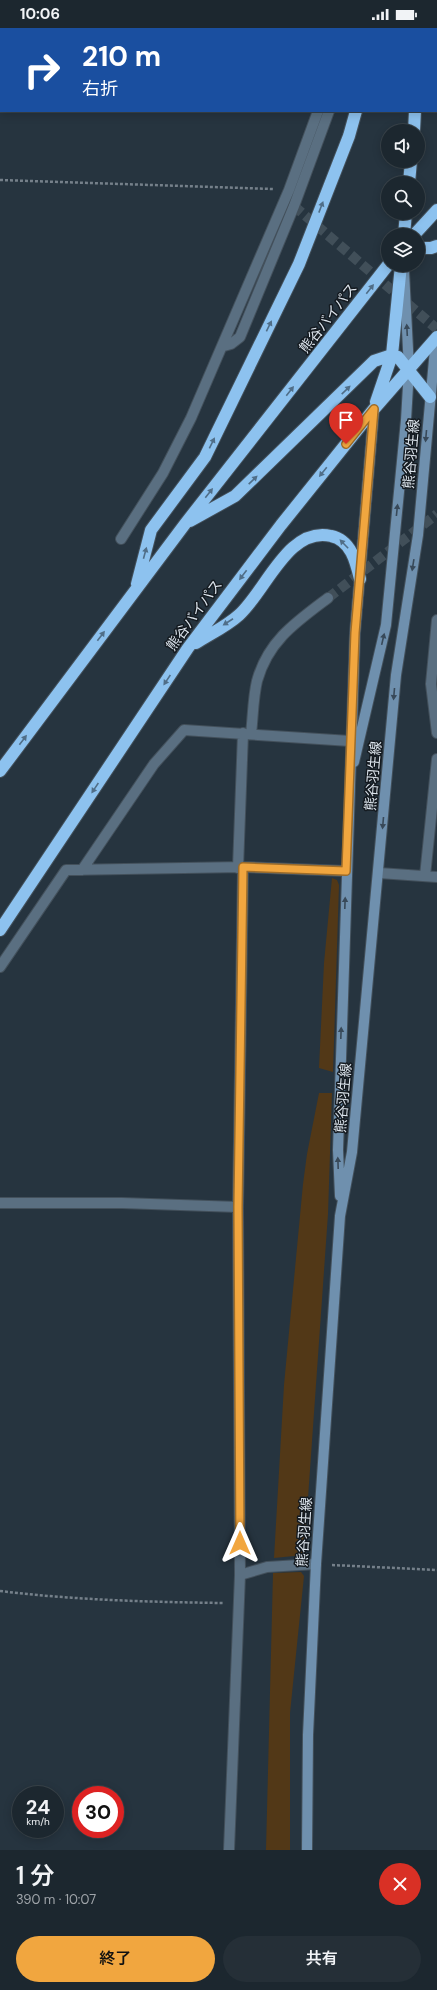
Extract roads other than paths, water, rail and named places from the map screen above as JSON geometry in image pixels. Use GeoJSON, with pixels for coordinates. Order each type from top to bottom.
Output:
{"type":"FeatureCollection","features":[{"type":"Feature","properties":{"kind":"highway"},"geometry":{"type":"LineString","coordinates":[[135,590],[151,530],[205,457],[299,264],[349,136],[356,112]]}},
{"type":"Feature","properties":{"kind":"highway"},"geometry":{"type":"LineString","coordinates":[[414,124],[415,112]]}},
{"type":"Feature","properties":{"kind":"highway"},"geometry":{"type":"LineString","coordinates":[[420,228],[437,210]]}},
{"type":"Feature","properties":{"kind":"highway"},"geometry":{"type":"LineString","coordinates":[[425,248],[437,246]]}},
{"type":"Feature","properties":{"kind":"highway","name":"熊谷バイパス"},"geometry":{"type":"LineString","coordinates":[[0,771],[185,524],[383,272]]}},
{"type":"Feature","properties":{"kind":"highway"},"geometry":{"type":"LineString","coordinates":[[374,409],[392,355],[402,272]]}},
{"type":"Feature","properties":{"kind":"highway","name":"熊谷バイパス"},"geometry":{"type":"LineString","coordinates":[[0,930],[188,648],[281,525],[374,409],[437,334]]}},
{"type":"Feature","properties":{"kind":"highway"},"geometry":{"type":"LineString","coordinates":[[185,524],[235,496],[374,361],[392,355],[398,357],[430,397]]}},
{"type":"Feature","properties":{"kind":"highway"},"geometry":{"type":"LineString","coordinates":[[188,648],[240,614],[294,545],[310,537],[325,534],[336,537],[345,544],[355,558],[360,579]]}},
{"type":"Feature","properties":{"kind":"main road"},"geometry":{"type":"LineString","coordinates":[[348,786],[386,625],[406,420],[409,369],[403,272]]}},
{"type":"Feature","properties":{"kind":"main road","name":"熊谷羽生線"},"geometry":{"type":"LineString","coordinates":[[340,1216],[352,1152],[379,873],[396,675],[418,535],[437,334]]}},
{"type":"Feature","properties":{"kind":"main road","name":"熊谷羽生線"},"geometry":{"type":"LineString","coordinates":[[307,1850],[308,1735],[316,1564],[340,1216],[338,1150],[348,786],[355,633],[374,409]]}},
{"type":"Feature","properties":{"kind":"street"},"geometry":{"type":"LineString","coordinates":[[121,539],[163,474],[191,418],[224,346],[289,190],[318,112]]}},
{"type":"Feature","properties":{"kind":"street"},"geometry":{"type":"LineString","coordinates":[[224,346],[231,344],[240,337],[294,206],[329,112]]}},
{"type":"Feature","properties":{"kind":"street"},"geometry":{"type":"LineString","coordinates":[[229,1850],[240,1575],[238,1207],[240,868],[247,733],[257,682],[267,654],[290,626],[328,598]]}},
{"type":"Feature","properties":{"kind":"street"},"geometry":{"type":"LineString","coordinates":[[437,620],[431,684],[437,733]]}},
{"type":"Feature","properties":{"kind":"street"},"geometry":{"type":"LineString","coordinates":[[82,870],[154,764],[184,730],[350,741]]}},
{"type":"Feature","properties":{"kind":"street"},"geometry":{"type":"LineString","coordinates":[[425,876],[437,759]]}},
{"type":"Feature","properties":{"kind":"street"},"geometry":{"type":"LineString","coordinates":[[0,967],[66,870],[240,868],[346,871]]}},
{"type":"Feature","properties":{"kind":"street"},"geometry":{"type":"LineString","coordinates":[[379,873],[437,877]]}},
{"type":"Feature","properties":{"kind":"street"},"geometry":{"type":"LineString","coordinates":[[0,1203],[122,1203],[238,1207]]}},
{"type":"Feature","properties":{"kind":"street"},"geometry":{"type":"LineString","coordinates":[[240,1575],[267,1567],[316,1564]]}},
{"type":"Feature","properties":{"kind":"tunnel"},"geometry":{"type":"LineString","coordinates":[[294,206],[437,329]]}},
{"type":"Feature","properties":{"kind":"tunnel"},"geometry":{"type":"LineString","coordinates":[[328,598],[437,514]]}}]}
